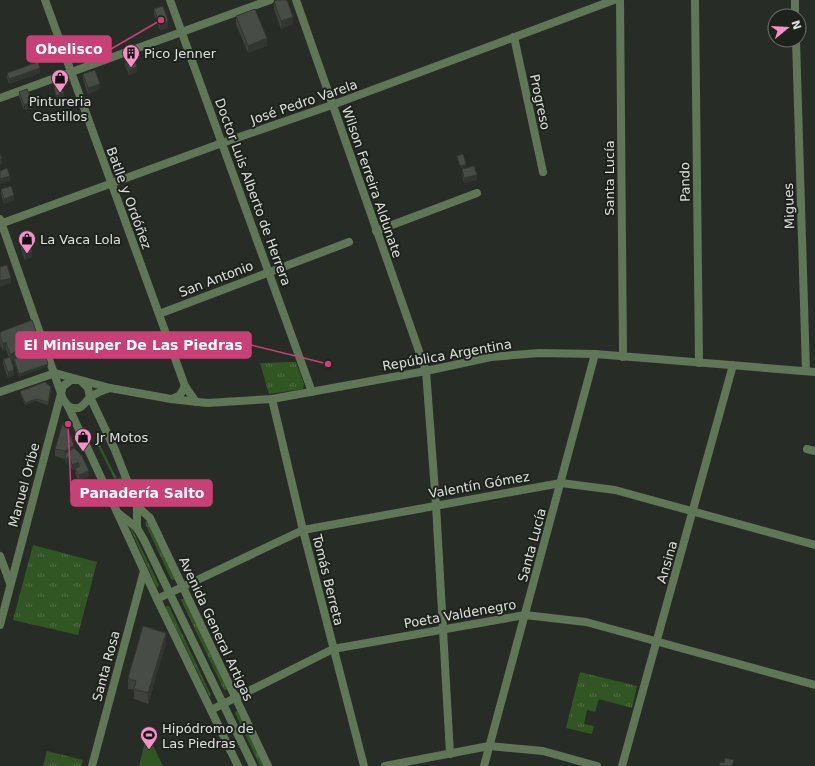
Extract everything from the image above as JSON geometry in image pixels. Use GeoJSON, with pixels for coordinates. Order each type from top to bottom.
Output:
{"type":"FeatureCollection","features":[{"type":"Feature","properties":{"kind":"street","name":"Batlle y Ordóñez"},"geometry":{"type":"LineString","coordinates":[[45,0],[185,386],[196,402]]}},
{"type":"Feature","properties":{"kind":"street","name":"Doctor Luis Alberto de Herrera"},"geometry":{"type":"LineString","coordinates":[[170,0],[270,272],[312,392]]}},
{"type":"Feature","properties":{"kind":"street"},"geometry":{"type":"LineString","coordinates":[[0,98],[270,0]]}},
{"type":"Feature","properties":{"kind":"street","name":"Wilson Ferreira Aldunate"},"geometry":{"type":"LineString","coordinates":[[296,0],[426,371],[436,505],[450,754]]}},
{"type":"Feature","properties":{"kind":"street","name":"José Pedro Varela"},"geometry":{"type":"LineString","coordinates":[[1,222],[332,105],[614,0]]}},
{"type":"Feature","properties":{"kind":"street","name":"Santa Lucía"},"geometry":{"type":"LineString","coordinates":[[620,0],[623,357]]}},
{"type":"Feature","properties":{"kind":"street","name":"Pando"},"geometry":{"type":"LineString","coordinates":[[695,0],[699,363]]}},
{"type":"Feature","properties":{"kind":"street","name":"Progreso"},"geometry":{"type":"LineString","coordinates":[[514,37],[544,172]]}},
{"type":"Feature","properties":{"kind":"street","name":"Migues"},"geometry":{"type":"LineString","coordinates":[[796,48],[806,372]]}},
{"type":"Feature","properties":{"kind":"street"},"geometry":{"type":"LineString","coordinates":[[376,231],[477,193]]}},
{"type":"Feature","properties":{"kind":"street"},"geometry":{"type":"LineString","coordinates":[[1,222],[63,399],[68,406],[157,599],[238,766]]}},
{"type":"Feature","properties":{"kind":"street","name":"San Antonio"},"geometry":{"type":"LineString","coordinates":[[159,314],[350,242]]}},
{"type":"Feature","properties":{"kind":"street","name":"República Argentina"},"geometry":{"type":"LineString","coordinates":[[55,373],[76,380],[110,388],[171,399],[208,403],[272,399],[426,371],[491,357],[539,353],[595,354],[815,372]]}},
{"type":"Feature","properties":{"kind":"street","name":"Santa Lucía"},"geometry":{"type":"LineString","coordinates":[[484,766],[595,354]]}},
{"type":"Feature","properties":{"kind":"street","name":"Ansina"},"geometry":{"type":"LineString","coordinates":[[622,766],[733,365]]}},
{"type":"Feature","properties":{"kind":"street"},"geometry":{"type":"LineString","coordinates":[[0,392],[55,373]]}},
{"type":"Feature","properties":{"kind":"street"},"geometry":{"type":"LineString","coordinates":[[53,420],[63,386],[76,380],[85,384],[137,506],[137,528]]}},
{"type":"Feature","properties":{"kind":"street"},"geometry":{"type":"LineString","coordinates":[[171,399],[180,396],[185,386]]}},
{"type":"Feature","properties":{"kind":"street"},"geometry":{"type":"LineString","coordinates":[[68,406],[78,408],[82,406],[90,397],[110,388]]}},
{"type":"Feature","properties":{"kind":"street","name":"Tomás Berreta"},"geometry":{"type":"LineString","coordinates":[[272,399],[303,530],[364,766]]}},
{"type":"Feature","properties":{"kind":"street"},"geometry":{"type":"LineString","coordinates":[[53,420],[68,406]]}},
{"type":"Feature","properties":{"kind":"street","name":"Manuel Oribe"},"geometry":{"type":"LineString","coordinates":[[0,626],[2,606],[10,584],[53,420]]}},
{"type":"Feature","properties":{"kind":"street","name":"Valentín Gómez"},"geometry":{"type":"LineString","coordinates":[[157,599],[303,530],[561,483],[615,490],[815,545]]}},
{"type":"Feature","properties":{"kind":"street"},"geometry":{"type":"LineString","coordinates":[[110,496],[130,488]]}},
{"type":"Feature","properties":{"kind":"street","name":"Avenida General Artigas"},"geometry":{"type":"LineString","coordinates":[[137,506],[150,518],[268,766]]}},
{"type":"Feature","properties":{"kind":"street"},"geometry":{"type":"LineString","coordinates":[[117,512],[137,528],[253,766]]}},
{"type":"Feature","properties":{"kind":"street"},"geometry":{"type":"LineString","coordinates":[[0,556],[10,584]]}},
{"type":"Feature","properties":{"kind":"street","name":"Santa Rosa"},"geometry":{"type":"LineString","coordinates":[[92,766],[144,571]]}},
{"type":"Feature","properties":{"kind":"street","name":"Poeta Valdenegro"},"geometry":{"type":"LineString","coordinates":[[211,710],[333,649],[525,615],[586,622],[815,684]]}},
{"type":"Feature","properties":{"kind":"street"},"geometry":{"type":"LineString","coordinates":[[385,766],[489,746],[543,751],[597,766]]}},
{"type":"Feature","properties":{"kind":"green space"},"geometry":{"type":"Polygon","coordinates":[[[296,362],[304,384],[303,389],[269,394],[260,363],[296,362]]]}},
{"type":"Feature","properties":{"kind":"green space"},"geometry":{"type":"Polygon","coordinates":[[[100,445],[117,479],[122,477],[125,487],[112,492],[109,485],[115,480],[98,446],[100,445]]]}},
{"type":"Feature","properties":{"kind":"green space"},"geometry":{"type":"Polygon","coordinates":[[[147,520],[175,579],[174,580],[171,579],[145,523],[147,520]]]}},
{"type":"Feature","properties":{"kind":"green space"},"geometry":{"type":"Polygon","coordinates":[[[130,528],[132,529],[159,585],[157,588],[130,528]]]}},
{"type":"Feature","properties":{"kind":"green space"},"geometry":{"type":"Polygon","coordinates":[[[33,545],[97,562],[78,635],[13,620],[33,545]]]}},
{"type":"Feature","properties":{"kind":"green space"},"geometry":{"type":"Polygon","coordinates":[[[184,598],[227,688],[226,690],[224,690],[181,600],[184,598]]]}},
{"type":"Feature","properties":{"kind":"green space"},"geometry":{"type":"Polygon","coordinates":[[[166,606],[169,606],[211,695],[210,697],[166,608],[166,606]]]}},
{"type":"Feature","properties":{"kind":"green space"},"geometry":{"type":"Polygon","coordinates":[[[580,672],[637,686],[632,708],[599,699],[595,712],[587,710],[584,724],[594,726],[592,734],[566,728],[580,672]]]}},
{"type":"Feature","properties":{"kind":"green space"},"geometry":{"type":"Polygon","coordinates":[[[238,711],[264,766],[260,766],[235,713],[238,711]]]}},
{"type":"Feature","properties":{"kind":"green space","name":"Hipódromo de Las Piedras"},"geometry":{"type":"Polygon","coordinates":[[[147,733],[163,766],[139,766],[147,733]]]}},
{"type":"Feature","properties":{"kind":"green space"},"geometry":{"type":"Polygon","coordinates":[[[47,751],[83,760],[81,766],[43,766],[47,751]]]}},
{"type":"Feature","properties":{"kind":"building"},"geometry":{"type":"Polygon","coordinates":[[[287,0],[293,17],[281,21],[274,1],[287,0]]]}},
{"type":"Feature","properties":{"kind":"building"},"geometry":{"type":"Polygon","coordinates":[[[163,6],[168,20],[167,23],[160,25],[154,9],[163,6]]]}},
{"type":"Feature","properties":{"kind":"building"},"geometry":{"type":"Polygon","coordinates":[[[255,9],[267,38],[248,46],[236,16],[255,9]]]}},
{"type":"Feature","properties":{"kind":"building"},"geometry":{"type":"Polygon","coordinates":[[[133,56],[137,67],[129,70],[125,60],[133,56]]]}},
{"type":"Feature","properties":{"kind":"building"},"geometry":{"type":"Polygon","coordinates":[[[38,62],[40,68],[9,79],[7,73],[38,62]]]}},
{"type":"Feature","properties":{"kind":"building"},"geometry":{"type":"Polygon","coordinates":[[[95,70],[100,84],[88,88],[83,74],[95,70]]]}},
{"type":"Feature","properties":{"kind":"building"},"geometry":{"type":"Polygon","coordinates":[[[57,86],[62,89],[64,93],[56,96],[54,87],[57,86]]]}},
{"type":"Feature","properties":{"kind":"building"},"geometry":{"type":"Polygon","coordinates":[[[27,89],[32,102],[24,105],[19,92],[27,89]]]}},
{"type":"Feature","properties":{"kind":"building"},"geometry":{"type":"Polygon","coordinates":[[[463,154],[466,164],[460,166],[457,156],[463,154]]]}},
{"type":"Feature","properties":{"kind":"building"},"geometry":{"type":"Polygon","coordinates":[[[474,166],[477,175],[464,178],[462,169],[474,166]]]}},
{"type":"Feature","properties":{"kind":"building"},"geometry":{"type":"Polygon","coordinates":[[[7,168],[10,176],[0,179],[0,171],[7,168]]]}},
{"type":"Feature","properties":{"kind":"building"},"geometry":{"type":"Polygon","coordinates":[[[11,186],[14,195],[4,199],[1,189],[11,186]]]}},
{"type":"Feature","properties":{"kind":"building"},"geometry":{"type":"Polygon","coordinates":[[[29,242],[32,252],[25,255],[21,245],[29,242]]]}},
{"type":"Feature","properties":{"kind":"building"},"geometry":{"type":"Polygon","coordinates":[[[7,265],[11,278],[0,281],[0,267],[7,265]]]}},
{"type":"Feature","properties":{"kind":"building"},"geometry":{"type":"Polygon","coordinates":[[[32,320],[36,331],[31,333],[36,345],[10,354],[6,342],[3,344],[0,337],[0,332],[32,320]]]}},
{"type":"Feature","properties":{"kind":"building"},"geometry":{"type":"Polygon","coordinates":[[[43,349],[48,364],[19,374],[14,359],[43,349]]]}},
{"type":"Feature","properties":{"kind":"building"},"geometry":{"type":"Polygon","coordinates":[[[10,357],[14,370],[8,372],[3,359],[10,357]]]}},
{"type":"Feature","properties":{"kind":"building"},"geometry":{"type":"Polygon","coordinates":[[[45,382],[51,387],[48,402],[36,399],[25,403],[20,391],[45,382]]]}},
{"type":"Feature","properties":{"kind":"building"},"geometry":{"type":"Polygon","coordinates":[[[63,422],[66,423],[74,445],[65,451],[55,449],[63,422]]]}},
{"type":"Feature","properties":{"kind":"building"},"geometry":{"type":"Polygon","coordinates":[[[74,448],[82,456],[89,471],[79,475],[75,469],[80,466],[78,462],[72,465],[69,456],[66,459],[65,454],[74,448]]]}},
{"type":"Feature","properties":{"kind":"building"},"geometry":{"type":"Polygon","coordinates":[[[143,626],[166,633],[148,693],[134,689],[136,681],[128,678],[143,626]]]}},
{"type":"Feature","properties":{"kind":"building"},"geometry":{"type":"Polygon","coordinates":[[[725,758],[734,760],[732,766],[719,766],[720,762],[724,763],[725,758]]]}},
{"type":"Feature","properties":{"kind":"place","name":"Obelisco"},"geometry":{"type":"Point","coordinates":[161,20]}},
{"type":"Feature","properties":{"kind":"place","name":"Pico Jenner"},"geometry":{"type":"Point","coordinates":[131,68]}},
{"type":"Feature","properties":{"kind":"place","name":"Pintureria Castillos"},"geometry":{"type":"Point","coordinates":[60,93]}},
{"type":"Feature","properties":{"kind":"place","name":"La Vaca Lola"},"geometry":{"type":"Point","coordinates":[27,254]}},
{"type":"Feature","properties":{"kind":"place","name":"El Minisuper De Las Piedras"},"geometry":{"type":"Point","coordinates":[328,364]}},
{"type":"Feature","properties":{"kind":"place","name":"Panadería Salto"},"geometry":{"type":"Point","coordinates":[68,424]}},
{"type":"Feature","properties":{"kind":"place","name":"Jr Motos"},"geometry":{"type":"Point","coordinates":[83,452]}},
{"type":"Feature","properties":{"kind":"place","name":"Hipódromo de Las Piedras"},"geometry":{"type":"Point","coordinates":[149,750]}}]}
